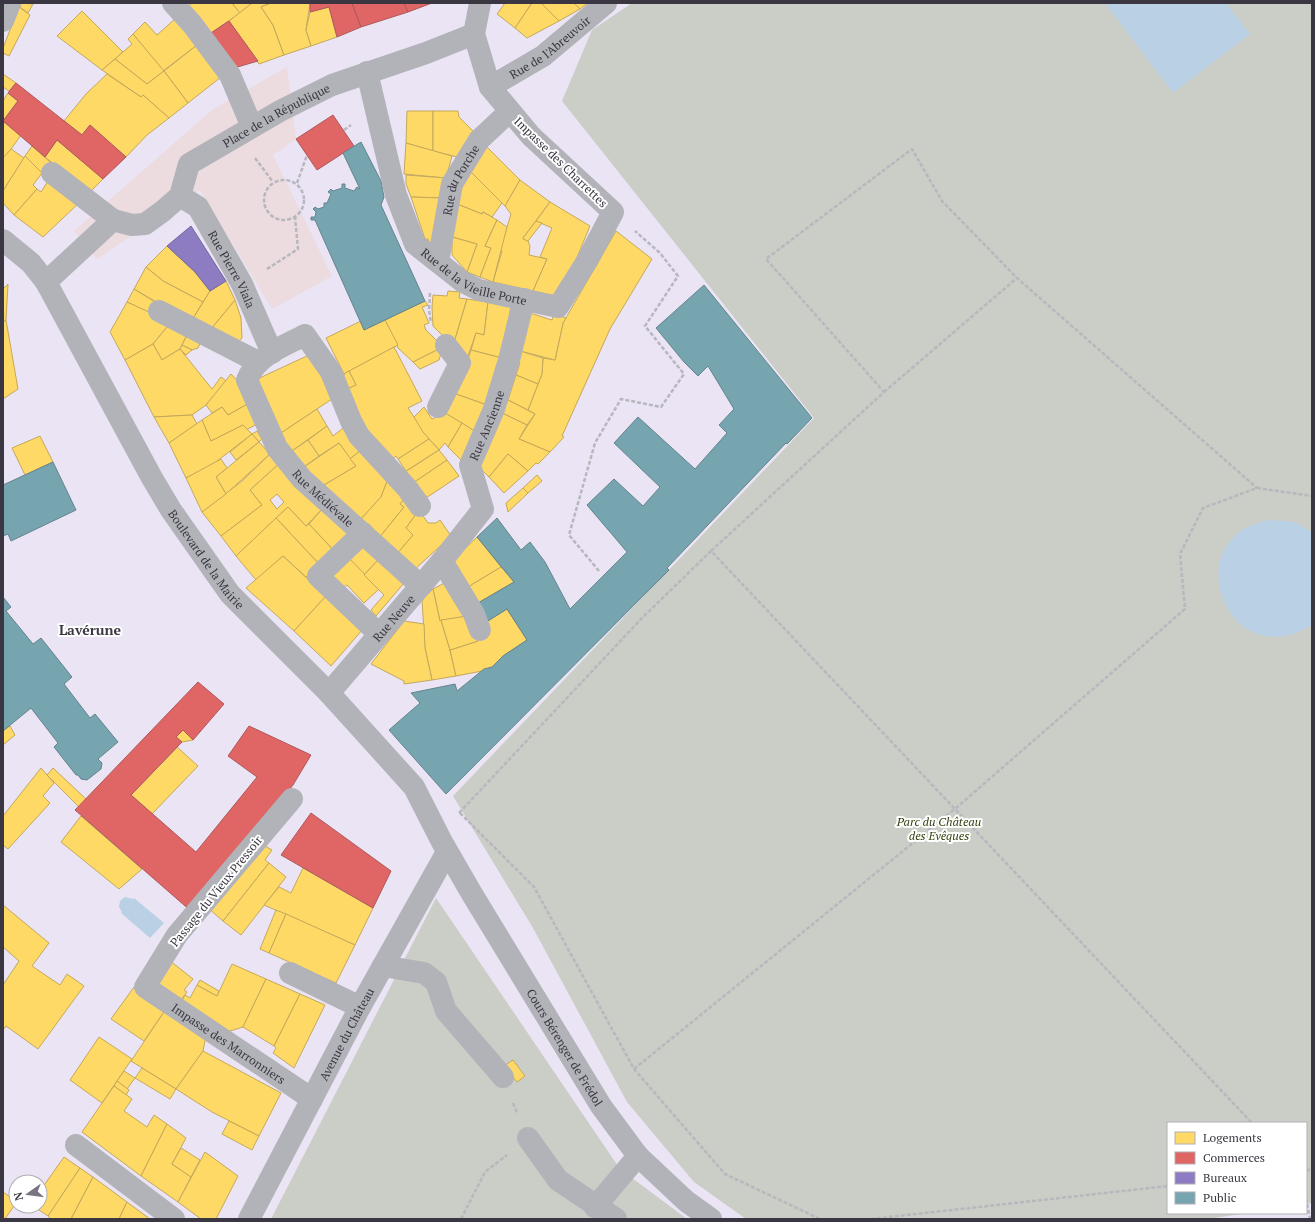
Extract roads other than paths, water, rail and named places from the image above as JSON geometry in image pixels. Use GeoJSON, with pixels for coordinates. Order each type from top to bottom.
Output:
{"type":"FeatureCollection","features":[{"type":"Feature","properties":{"kind":"street"},"geometry":{"type":"LineString","coordinates":[[3,21],[10,3]]}},
{"type":"Feature","properties":{"kind":"street"},"geometry":{"type":"LineString","coordinates":[[173,3],[192,24],[230,75],[252,127]]}},
{"type":"Feature","properties":{"kind":"street"},"geometry":{"type":"LineString","coordinates":[[480,3],[474,34],[490,87],[509,112]]}},
{"type":"Feature","properties":{"kind":"street","name":"Rue de l'Abreuvoir"},"geometry":{"type":"LineString","coordinates":[[490,87],[543,56],[606,3]]}},
{"type":"Feature","properties":{"kind":"street","name":"Place de la République"},"geometry":{"type":"LineString","coordinates":[[180,196],[189,164],[252,127],[332,84],[426,53],[474,34]]}},
{"type":"Feature","properties":{"kind":"street","name":"Rue de la Vieille Porte"},"geometry":{"type":"LineString","coordinates":[[367,72],[396,196],[415,244],[464,282],[479,290],[558,307],[587,261],[613,212]]}},
{"type":"Feature","properties":{"kind":"street","name":"Rue du Porche"},"geometry":{"type":"LineString","coordinates":[[438,262],[452,184],[479,140],[509,112]]}},
{"type":"Feature","properties":{"kind":"street","name":"Impasse des Charrettes"},"geometry":{"type":"LineString","coordinates":[[509,112],[531,136],[613,212]]}},
{"type":"Feature","properties":{"kind":"street"},"geometry":{"type":"LineString","coordinates":[[52,173],[113,220],[132,225],[144,224],[164,211],[180,196]]}},
{"type":"Feature","properties":{"kind":"street","name":"Rue Pierre Viala"},"geometry":{"type":"LineString","coordinates":[[180,196],[198,207],[242,284],[265,358]]}},
{"type":"Feature","properties":{"kind":"street"},"geometry":{"type":"LineString","coordinates":[[46,282],[113,220]]}},
{"type":"Feature","properties":{"kind":"street","name":"Boulevard de la Mairie"},"geometry":{"type":"LineString","coordinates":[[3,240],[31,263],[46,282],[152,478],[171,510],[230,594],[329,693],[414,787],[447,852]]}},
{"type":"Feature","properties":{"kind":"street","name":"Rue Ancienne"},"geometry":{"type":"LineString","coordinates":[[457,542],[483,509],[470,465],[494,409],[509,360],[524,299]]}},
{"type":"Feature","properties":{"kind":"street"},"geometry":{"type":"LineString","coordinates":[[159,312],[265,358],[305,335],[330,372],[359,436],[407,488],[420,506]]}},
{"type":"Feature","properties":{"kind":"street"},"geometry":{"type":"LineString","coordinates":[[438,407],[460,363],[446,345]]}},
{"type":"Feature","properties":{"kind":"street","name":"Rue Médiévale"},"geometry":{"type":"LineString","coordinates":[[265,358],[252,369],[247,380],[277,448],[302,479],[421,586]]}},
{"type":"Feature","properties":{"kind":"street"},"geometry":{"type":"LineString","coordinates":[[363,533],[318,576],[379,634]]}},
{"type":"Feature","properties":{"kind":"street","name":"Rue Neuve"},"geometry":{"type":"LineString","coordinates":[[329,693],[457,542]]}},
{"type":"Feature","properties":{"kind":"street"},"geometry":{"type":"LineString","coordinates":[[442,561],[474,614],[480,630]]}},
{"type":"Feature","properties":{"kind":"street","name":"Passage du Vieux Pressoir"},"geometry":{"type":"LineString","coordinates":[[145,987],[177,935],[292,799]]}},
{"type":"Feature","properties":{"kind":"street","name":"Avenue du Château"},"geometry":{"type":"LineString","coordinates":[[249,1219],[360,1007],[447,852]]}},
{"type":"Feature","properties":{"kind":"street","name":"Cours Bérenger de Frédol"},"geometry":{"type":"LineString","coordinates":[[447,852],[601,1106],[638,1156],[686,1201],[711,1219]]}},
{"type":"Feature","properties":{"kind":"street"},"geometry":{"type":"LineString","coordinates":[[383,966],[424,973],[436,982],[446,1011],[503,1077]]}},
{"type":"Feature","properties":{"kind":"street"},"geometry":{"type":"LineString","coordinates":[[290,973],[360,1007]]}},
{"type":"Feature","properties":{"kind":"street","name":"Impasse des Marronniers"},"geometry":{"type":"LineString","coordinates":[[145,987],[312,1099]]}},
{"type":"Feature","properties":{"kind":"street"},"geometry":{"type":"LineString","coordinates":[[528,1138],[558,1180],[595,1207],[616,1219]]}},
{"type":"Feature","properties":{"kind":"street"},"geometry":{"type":"LineString","coordinates":[[76,1145],[174,1219]]}},
{"type":"Feature","properties":{"kind":"street"},"geometry":{"type":"LineString","coordinates":[[595,1207],[638,1156]]}},
{"type":"Feature","properties":{"kind":"water"},"geometry":{"type":"Polygon","coordinates":[[[1105,3],[1226,3],[1250,34],[1173,93],[1105,3]]]}},
{"type":"Feature","properties":{"kind":"water"},"geometry":{"type":"Polygon","coordinates":[[[1271,520],[1295,522],[1312,532],[1312,625],[1281,637],[1255,633],[1235,619],[1222,598],[1218,574],[1224,550],[1241,531],[1271,520]]]}},
{"type":"Feature","properties":{"kind":"water"},"geometry":{"type":"Polygon","coordinates":[[[125,897],[134,898],[164,923],[150,938],[121,913],[122,912],[119,907],[120,901],[125,897]]]}},
{"type":"Feature","properties":{"kind":"district","name":"Lavérune"},"geometry":{"type":"Point","coordinates":[90,629]}},
{"type":"Feature","properties":{"kind":"park label","name":"Parc du Château des Evêques"},"geometry":{"type":"Point","coordinates":[939,828]}}]}
